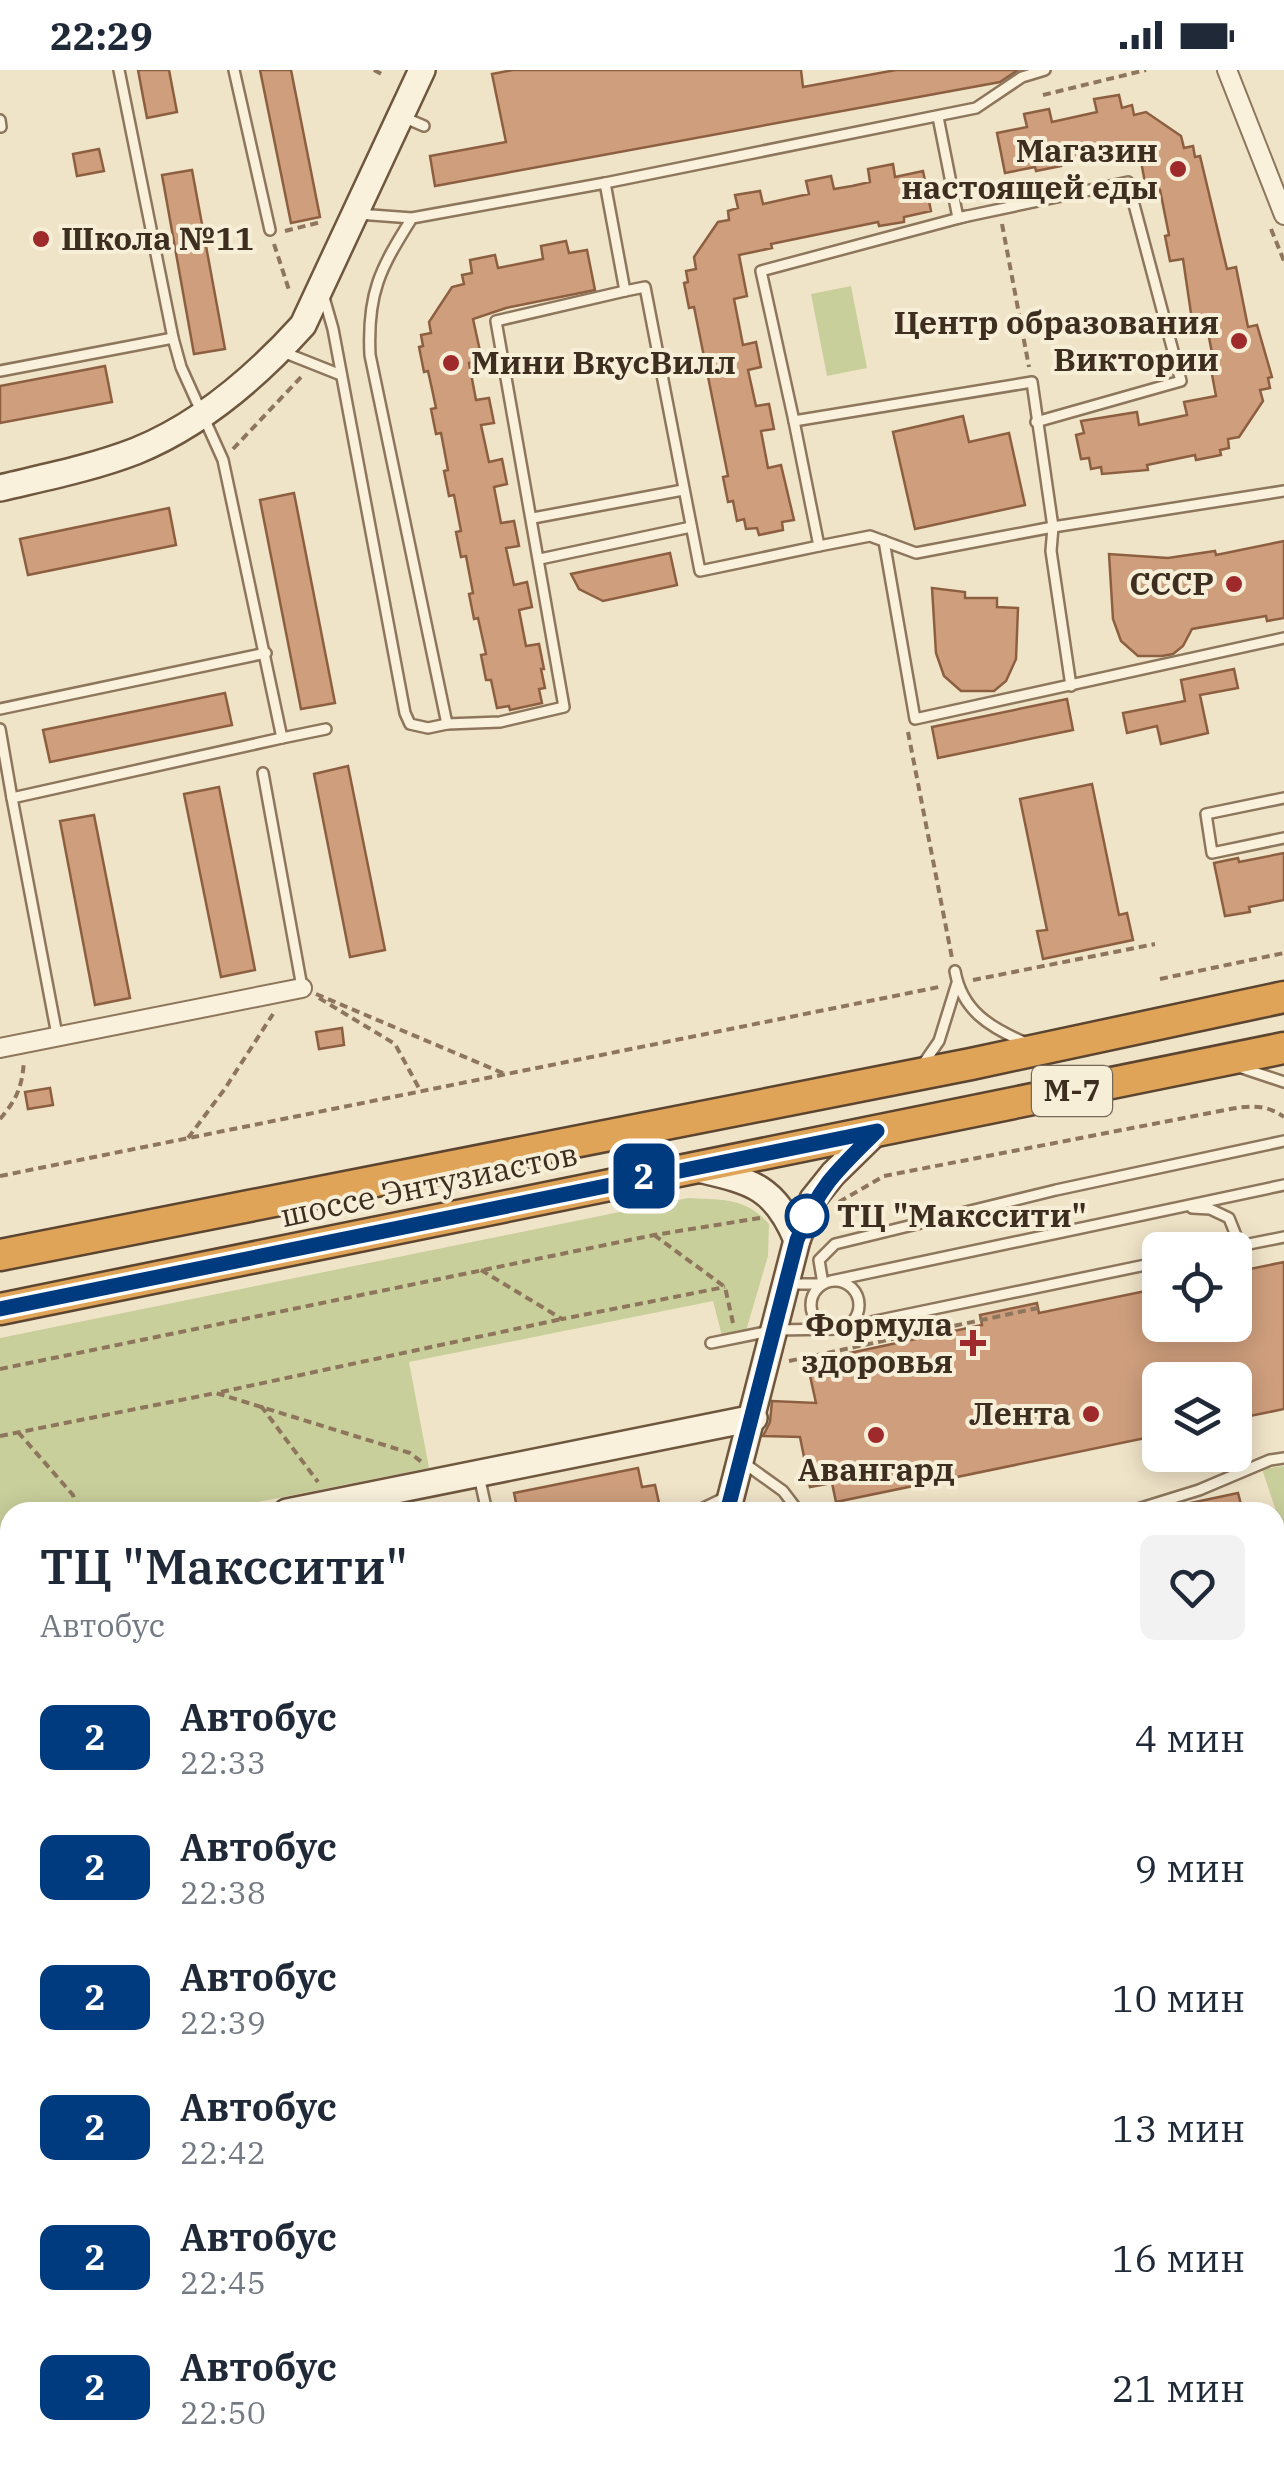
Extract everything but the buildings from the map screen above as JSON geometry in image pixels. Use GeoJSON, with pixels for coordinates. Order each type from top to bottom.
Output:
{"type":"FeatureCollection","features":[{"type":"Feature","properties":{"kind":"highway","name":"шоссе Энтузиастов"},"geometry":{"type":"LineString","coordinates":[[0,1255],[915,1075],[1284,997]]}},
{"type":"Feature","properties":{"kind":"highway","name":"шоссе Энтузиастов"},"geometry":{"type":"LineString","coordinates":[[0,1309],[1284,1048]]}},
{"type":"Feature","properties":{"kind":"street"},"geometry":{"type":"LineString","coordinates":[[0,488],[97,465],[137,451],[203,414],[280,351],[303,325],[356,214],[412,121],[422,70]]}},
{"type":"Feature","properties":{"kind":"street"},"geometry":{"type":"LineString","coordinates":[[1227,70],[1284,215]]}},
{"type":"Feature","properties":{"kind":"street"},"geometry":{"type":"LineString","coordinates":[[0,1048],[293,990]]}},
{"type":"Feature","properties":{"kind":"street"},"geometry":{"type":"LineString","coordinates":[[731,1502],[797,1240],[814,1199],[833,1174],[877,1131]]}},
{"type":"Feature","properties":{"kind":"street"},"geometry":{"type":"LineString","coordinates":[[688,1167],[766,1191],[786,1213],[797,1240]]}},
{"type":"Feature","properties":{"kind":"street"},"geometry":{"type":"LineString","coordinates":[[384,1502],[445,1480],[754,1418]]}},
{"type":"Feature","properties":{"kind":"lane"},"geometry":{"type":"LineString","coordinates":[[118,70],[173,338],[181,367],[223,460],[282,738]]}},
{"type":"Feature","properties":{"kind":"lane"},"geometry":{"type":"LineString","coordinates":[[234,70],[270,230]]}},
{"type":"Feature","properties":{"kind":"lane"},"geometry":{"type":"LineString","coordinates":[[356,214],[412,218],[938,117],[976,108],[1022,77],[1045,70]]}},
{"type":"Feature","properties":{"kind":"lane"},"geometry":{"type":"LineString","coordinates":[[938,117],[958,218],[1128,182],[1181,381],[1036,422]]}},
{"type":"Feature","properties":{"kind":"lane"},"geometry":{"type":"LineString","coordinates":[[605,183],[625,292]]}},
{"type":"Feature","properties":{"kind":"lane"},"geometry":{"type":"LineString","coordinates":[[819,546],[761,271],[967,216]]}},
{"type":"Feature","properties":{"kind":"lane"},"geometry":{"type":"LineString","coordinates":[[412,218],[385,261],[374,289],[368,317],[370,355],[447,724]]}},
{"type":"Feature","properties":{"kind":"lane"},"geometry":{"type":"LineString","coordinates":[[320,286],[333,328],[404,714],[410,724],[428,728],[500,722],[564,707],[496,322],[645,287],[700,571],[870,536],[916,553],[1053,526],[1284,492]]}},
{"type":"Feature","properties":{"kind":"lane"},"geometry":{"type":"LineString","coordinates":[[0,371],[173,338]]}},
{"type":"Feature","properties":{"kind":"lane"},"geometry":{"type":"LineString","coordinates":[[280,351],[341,375]]}},
{"type":"Feature","properties":{"kind":"lane"},"geometry":{"type":"LineString","coordinates":[[794,421],[1032,382],[1071,686]]}},
{"type":"Feature","properties":{"kind":"lane"},"geometry":{"type":"LineString","coordinates":[[532,518],[683,490]]}},
{"type":"Feature","properties":{"kind":"lane"},"geometry":{"type":"LineString","coordinates":[[540,559],[691,526]]}},
{"type":"Feature","properties":{"kind":"lane"},"geometry":{"type":"LineString","coordinates":[[884,541],[914,719],[1284,638]]}},
{"type":"Feature","properties":{"kind":"lane"},"geometry":{"type":"LineString","coordinates":[[0,709],[266,654]]}},
{"type":"Feature","properties":{"kind":"lane"},"geometry":{"type":"LineString","coordinates":[[12,798],[326,729]]}},
{"type":"Feature","properties":{"kind":"lane"},"geometry":{"type":"LineString","coordinates":[[0,730],[58,1037]]}},
{"type":"Feature","properties":{"kind":"lane"},"geometry":{"type":"LineString","coordinates":[[263,773],[293,990]]}},
{"type":"Feature","properties":{"kind":"lane"},"geometry":{"type":"LineString","coordinates":[[1284,798],[1206,814],[1212,853],[1284,838]]}},
{"type":"Feature","properties":{"kind":"lane"},"geometry":{"type":"LineString","coordinates":[[954,970],[972,1012],[999,1031],[1040,1049]]}},
{"type":"Feature","properties":{"kind":"lane"},"geometry":{"type":"LineString","coordinates":[[915,1075],[939,1041],[957,983]]}},
{"type":"Feature","properties":{"kind":"lane"},"geometry":{"type":"LineString","coordinates":[[1220,1061],[1284,1082]]}},
{"type":"Feature","properties":{"kind":"lane"},"geometry":{"type":"LineString","coordinates":[[827,1283],[819,1260],[835,1244],[1056,1190],[1284,1141]]}},
{"type":"Feature","properties":{"kind":"lane"},"geometry":{"type":"LineString","coordinates":[[786,1284],[827,1283],[850,1286],[859,1301],[854,1319],[837,1329],[821,1324],[811,1309],[812,1299],[827,1283],[1284,1185]]}},
{"type":"Feature","properties":{"kind":"lane"},"geometry":{"type":"LineString","coordinates":[[1180,1207],[1210,1210],[1229,1218],[1235,1232]]}},
{"type":"Feature","properties":{"kind":"lane"},"geometry":{"type":"LineString","coordinates":[[1252,1243],[1284,1236]]}},
{"type":"Feature","properties":{"kind":"lane"},"geometry":{"type":"LineString","coordinates":[[711,1343],[775,1330],[837,1329],[1142,1266]]}},
{"type":"Feature","properties":{"kind":"lane"},"geometry":{"type":"LineString","coordinates":[[1161,1502],[1284,1458]]}},
{"type":"Feature","properties":{"kind":"lane"},"geometry":{"type":"LineString","coordinates":[[741,1462],[783,1492],[790,1502]]}},
{"type":"Feature","properties":{"kind":"lane"},"geometry":{"type":"LineString","coordinates":[[479,1474],[485,1502]]}},
{"type":"Feature","properties":{"kind":"path"},"geometry":{"type":"LineString","coordinates":[[374,70],[385,76]]}},
{"type":"Feature","properties":{"kind":"path"},"geometry":{"type":"LineString","coordinates":[[1044,95],[1146,70]]}},
{"type":"Feature","properties":{"kind":"path"},"geometry":{"type":"LineString","coordinates":[[1000,209],[1032,382]]}},
{"type":"Feature","properties":{"kind":"path"},"geometry":{"type":"LineString","coordinates":[[289,290],[271,234],[321,222]]}},
{"type":"Feature","properties":{"kind":"path"},"geometry":{"type":"LineString","coordinates":[[223,460],[314,364]]}},
{"type":"Feature","properties":{"kind":"path"},"geometry":{"type":"LineString","coordinates":[[906,725],[954,970]]}},
{"type":"Feature","properties":{"kind":"path"},"geometry":{"type":"LineString","coordinates":[[0,1176],[1155,944]]}},
{"type":"Feature","properties":{"kind":"path"},"geometry":{"type":"LineString","coordinates":[[1160,979],[1284,953]]}},
{"type":"Feature","properties":{"kind":"path"},"geometry":{"type":"LineString","coordinates":[[293,990],[505,1074]]}},
{"type":"Feature","properties":{"kind":"path"},"geometry":{"type":"LineString","coordinates":[[293,990],[395,1044],[420,1091]]}},
{"type":"Feature","properties":{"kind":"path"},"geometry":{"type":"LineString","coordinates":[[188,1138],[293,990]]}},
{"type":"Feature","properties":{"kind":"path"},"geometry":{"type":"LineString","coordinates":[[0,1119],[17,1099],[22,1086],[25,1044]]}},
{"type":"Feature","properties":{"kind":"path"},"geometry":{"type":"LineString","coordinates":[[825,1205],[842,1202],[884,1176],[1122,1130],[1254,1105],[1272,1108],[1284,1117]]}},
{"type":"Feature","properties":{"kind":"path"},"geometry":{"type":"LineString","coordinates":[[0,1369],[654,1235],[772,1216]]}},
{"type":"Feature","properties":{"kind":"path"},"geometry":{"type":"LineString","coordinates":[[654,1235],[725,1287],[737,1339]]}},
{"type":"Feature","properties":{"kind":"path"},"geometry":{"type":"LineString","coordinates":[[482,1270],[562,1319]]}},
{"type":"Feature","properties":{"kind":"path"},"geometry":{"type":"LineString","coordinates":[[0,1436],[725,1287]]}},
{"type":"Feature","properties":{"kind":"path"},"geometry":{"type":"LineString","coordinates":[[774,1364],[1038,1308]]}},
{"type":"Feature","properties":{"kind":"path"},"geometry":{"type":"LineString","coordinates":[[216,1393],[410,1453],[445,1480]]}},
{"type":"Feature","properties":{"kind":"path"},"geometry":{"type":"LineString","coordinates":[[261,1406],[316,1478],[327,1502]]}},
{"type":"Feature","properties":{"kind":"path"},"geometry":{"type":"LineString","coordinates":[[18,1432],[74,1495],[75,1502]]}},
{"type":"Feature","properties":{"kind":"green space"},"geometry":{"type":"Polygon","coordinates":[[[851,286],[867,368],[827,376],[811,294],[851,286]]]}},
{"type":"Feature","properties":{"kind":"green space"},"geometry":{"type":"Polygon","coordinates":[[[688,1198],[742,1204],[769,1224],[768,1256],[746,1331],[722,1336],[713,1301],[409,1362],[429,1468],[257,1502],[0,1502],[0,1338],[688,1198]]]}},
{"type":"Feature","properties":{"kind":"green space"},"geometry":{"type":"Polygon","coordinates":[[[1284,1467],[1284,1502],[1273,1502],[1262,1469],[1284,1467]]]}},
{"type":"Feature","properties":{"kind":"bus line","name":"2"},"geometry":{"type":"LineString","coordinates":[[0,1309],[877,1131],[833,1174],[814,1199],[797,1240],[730,1502]]}},
{"type":"Feature","properties":{"kind":"place","name":"Магазин настоящей еды"},"geometry":{"type":"Point","coordinates":[1178,169]}},
{"type":"Feature","properties":{"kind":"place","name":"Школа №11"},"geometry":{"type":"Point","coordinates":[41,239]}},
{"type":"Feature","properties":{"kind":"place","name":"Центр образования Виктории"},"geometry":{"type":"Point","coordinates":[1239,341]}},
{"type":"Feature","properties":{"kind":"place","name":"Мини ВкусВилл"},"geometry":{"type":"Point","coordinates":[451,363]}},
{"type":"Feature","properties":{"kind":"place","name":"СССР"},"geometry":{"type":"Point","coordinates":[1234,584]}},
{"type":"Feature","properties":{"kind":"place","name":"ТЦ \"Макссити\""},"geometry":{"type":"Point","coordinates":[807,1216]}},
{"type":"Feature","properties":{"kind":"place","name":"Формула здоровья"},"geometry":{"type":"Point","coordinates":[973,1343]}},
{"type":"Feature","properties":{"kind":"place","name":"Лента"},"geometry":{"type":"Point","coordinates":[1091,1414]}},
{"type":"Feature","properties":{"kind":"place","name":"Авангард"},"geometry":{"type":"Point","coordinates":[876,1435]}}]}
